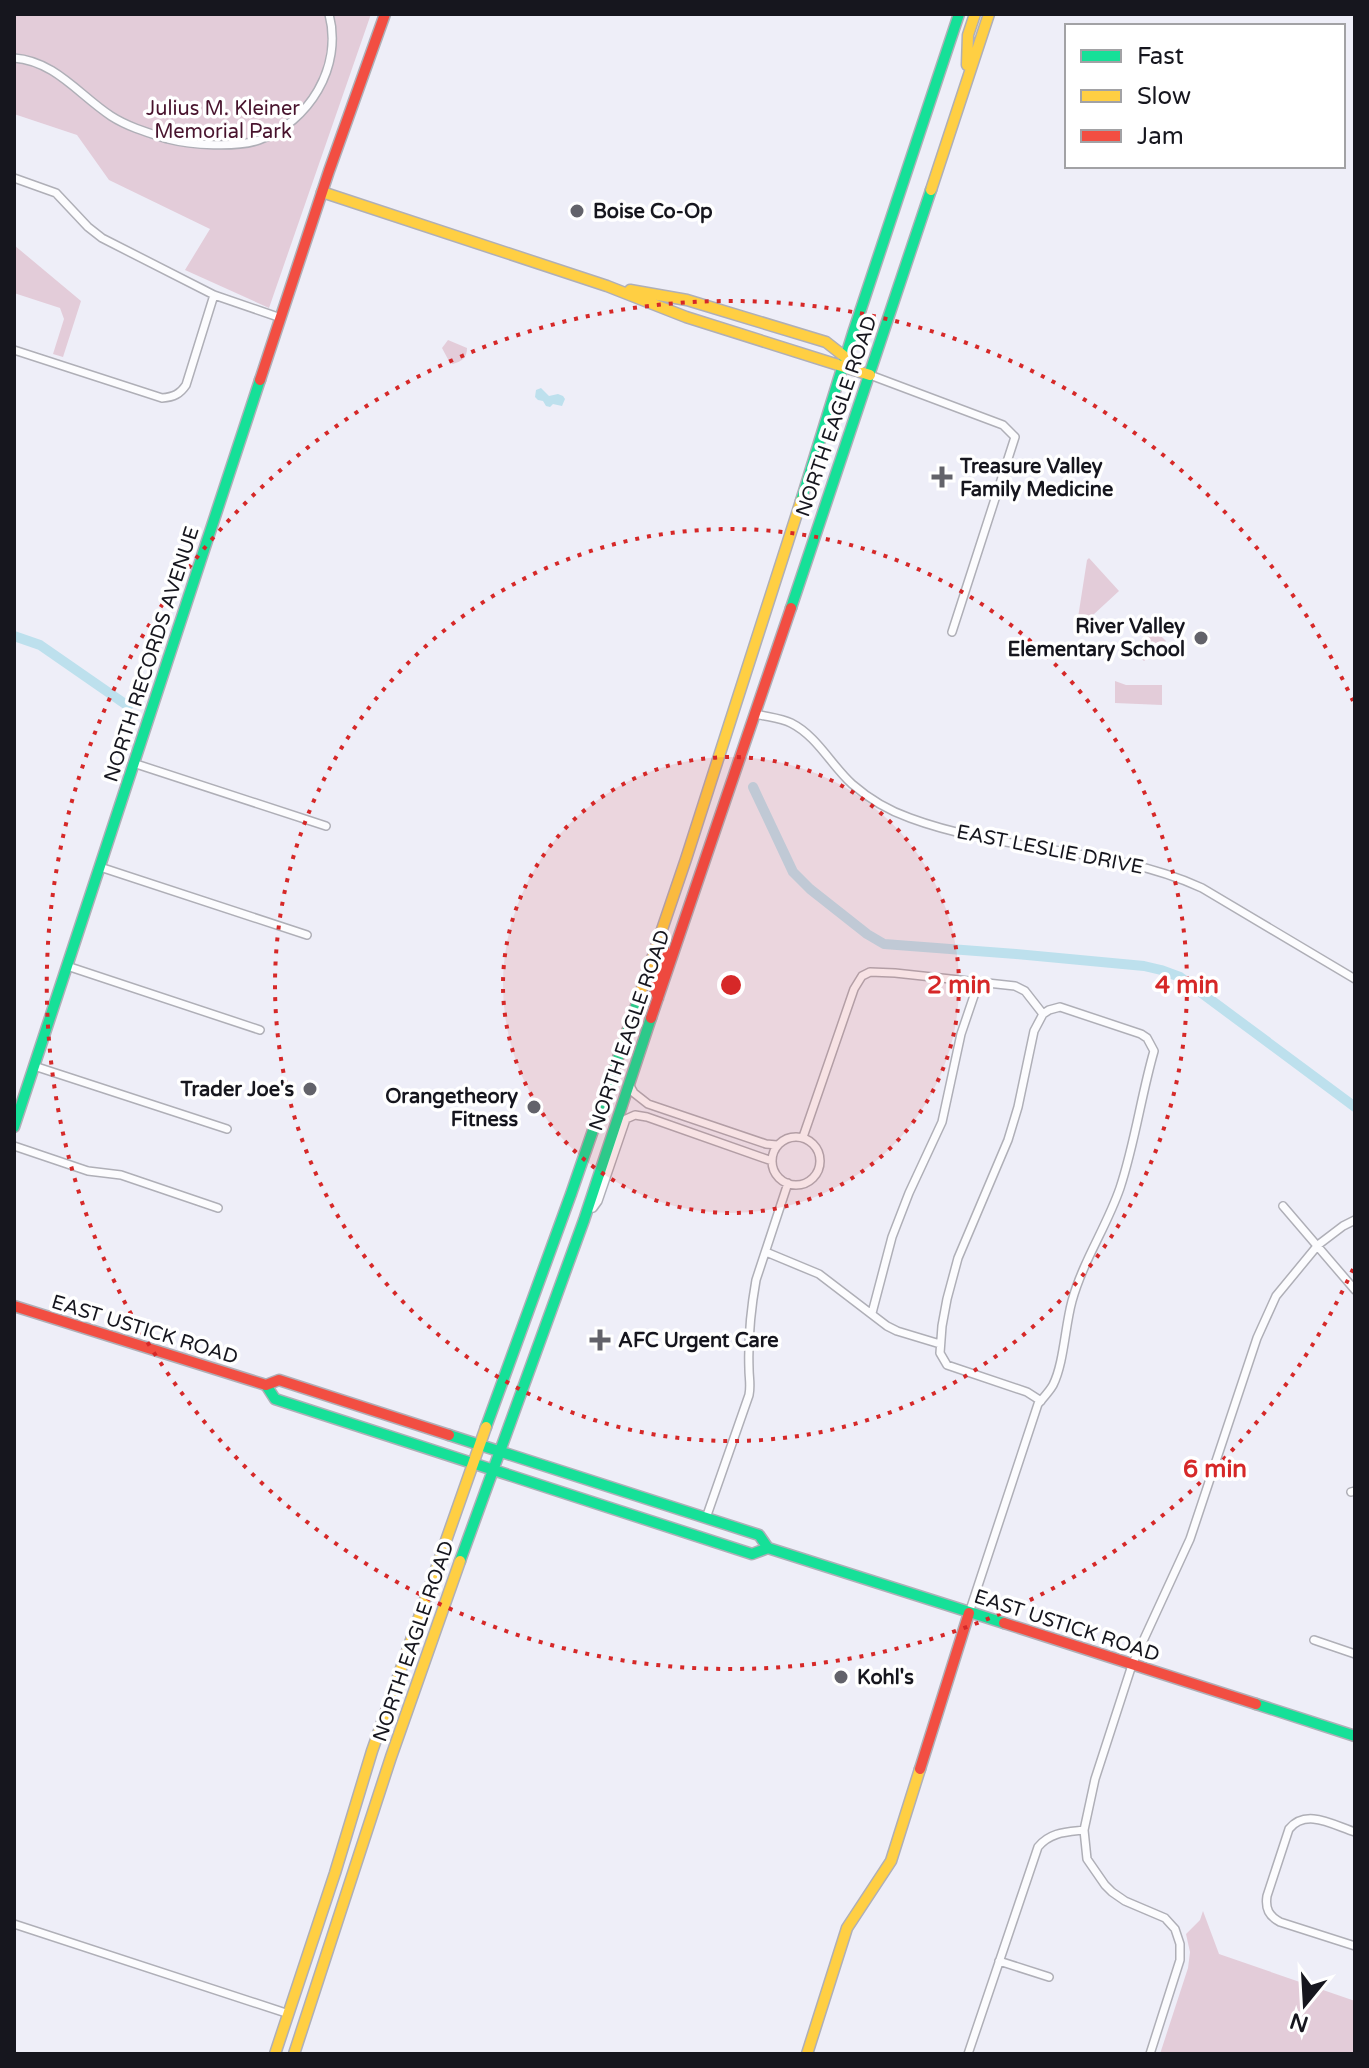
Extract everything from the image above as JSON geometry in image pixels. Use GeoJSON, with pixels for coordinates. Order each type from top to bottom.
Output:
{"type":"FeatureCollection","features":[{"type":"Feature","properties":{"kind":"main road","name":"NORTH RECORDS AVENUE"},"geometry":{"type":"LineString","coordinates":[[14,1127],[322,192],[385,14]]}},
{"type":"Feature","properties":{"kind":"main road","name":"NORTH EAGLE ROAD"},"geometry":{"type":"LineString","coordinates":[[275,2054],[372,1751],[571,1194],[686,859],[844,362],[959,14]]}},
{"type":"Feature","properties":{"kind":"main road"},"geometry":{"type":"LineString","coordinates":[[965,86],[968,35],[975,14]]}},
{"type":"Feature","properties":{"kind":"main road","name":"NORTH EAGLE ROAD"},"geometry":{"type":"LineString","coordinates":[[294,2054],[391,1757],[584,1220],[989,14]]}},
{"type":"Feature","properties":{"kind":"main road"},"geometry":{"type":"LineString","coordinates":[[322,192],[607,286],[686,317],[844,362],[870,375]]}},
{"type":"Feature","properties":{"kind":"main road"},"geometry":{"type":"LineString","coordinates":[[607,286],[687,300],[826,342],[844,362]]}},
{"type":"Feature","properties":{"kind":"main road"},"geometry":{"type":"LineString","coordinates":[[658,998],[653,983],[691,871],[686,859]]}},
{"type":"Feature","properties":{"kind":"main road"},"geometry":{"type":"LineString","coordinates":[[628,1083],[623,1076],[643,1013],[636,1005]]}},
{"type":"Feature","properties":{"kind":"main road","name":"EAST USTICK ROAD"},"geometry":{"type":"LineString","coordinates":[[14,1306],[266,1385],[279,1380],[480,1444],[759,1535],[768,1548],[1355,1736]]}},
{"type":"Feature","properties":{"kind":"main road","name":"EAST USTICK ROAD"},"geometry":{"type":"LineString","coordinates":[[266,1385],[275,1399],[493,1471],[752,1554],[768,1548]]}},
{"type":"Feature","properties":{"kind":"main road"},"geometry":{"type":"LineString","coordinates":[[807,2054],[847,1928],[891,1861],[969,1613]]}},
{"type":"Feature","properties":{"kind":"main road"},"geometry":{"type":"LineString","coordinates":[[306,2019],[299,2005],[333,1902],[335,1873]]}},
{"type":"Feature","properties":{"kind":"main road"},"geometry":{"type":"LineString","coordinates":[[285,2054],[294,2025],[289,2014]]}},
{"type":"Feature","properties":{"kind":"street"},"geometry":{"type":"LineString","coordinates":[[14,58],[45,66],[114,119],[138,129],[172,140],[234,144],[257,141],[283,129],[296,118],[322,85],[331,61],[333,37],[329,14]]}},
{"type":"Feature","properties":{"kind":"street"},"geometry":{"type":"LineString","coordinates":[[14,178],[56,193],[102,238],[214,295],[281,318]]}},
{"type":"Feature","properties":{"kind":"street"},"geometry":{"type":"LineString","coordinates":[[14,350],[162,398],[176,396],[186,385],[214,295]]}},
{"type":"Feature","properties":{"kind":"street"},"geometry":{"type":"LineString","coordinates":[[870,375],[1003,425],[1015,437],[952,632]]}},
{"type":"Feature","properties":{"kind":"street","name":"EAST LESLIE DRIVE"},"geometry":{"type":"LineString","coordinates":[[754,713],[791,723],[808,736],[852,784],[878,803],[908,818],[959,833],[1144,866],[1175,876],[1202,888],[1355,979]]}},
{"type":"Feature","properties":{"kind":"street"},"geometry":{"type":"LineString","coordinates":[[133,763],[326,826]]}},
{"type":"Feature","properties":{"kind":"street"},"geometry":{"type":"LineString","coordinates":[[100,867],[307,935]]}},
{"type":"Feature","properties":{"kind":"street"},"geometry":{"type":"LineString","coordinates":[[67,966],[260,1030]]}},
{"type":"Feature","properties":{"kind":"street"},"geometry":{"type":"LineString","coordinates":[[803,1137],[854,989],[862,976],[870,972],[895,973],[1015,986],[1025,991],[1043,1014]]}},
{"type":"Feature","properties":{"kind":"street"},"geometry":{"type":"LineString","coordinates":[[872,1313],[892,1237],[942,1122],[961,1034],[979,981]]}},
{"type":"Feature","properties":{"kind":"street"},"geometry":{"type":"LineString","coordinates":[[969,1613],[1038,1404],[1041,1401],[1053,1384],[1072,1298],[1119,1190],[1134,1143],[1154,1051],[1154,1046],[1141,1034],[1060,1007],[1043,1014],[1034,1031],[1008,1140],[958,1258],[940,1344],[940,1353],[947,1365],[1027,1392],[1041,1401]]}},
{"type":"Feature","properties":{"kind":"street"},"geometry":{"type":"LineString","coordinates":[[34,1066],[227,1129]]}},
{"type":"Feature","properties":{"kind":"street"},"geometry":{"type":"LineString","coordinates":[[628,1083],[634,1093],[648,1104],[766,1144],[777,1145],[788,1138],[803,1137],[814,1144],[819,1153],[820,1166],[814,1178],[801,1185],[782,1181],[772,1161],[777,1145]]}},
{"type":"Feature","properties":{"kind":"street"},"geometry":{"type":"LineString","coordinates":[[584,1220],[598,1201],[626,1119],[635,1115],[772,1161]]}},
{"type":"Feature","properties":{"kind":"street"},"geometry":{"type":"LineString","coordinates":[[14,1146],[88,1171],[121,1175],[218,1208]]}},
{"type":"Feature","properties":{"kind":"street"},"geometry":{"type":"LineString","coordinates":[[706,1518],[749,1395],[753,1296],[788,1183]]}},
{"type":"Feature","properties":{"kind":"street"},"geometry":{"type":"LineString","coordinates":[[1283,1206],[1355,1290]]}},
{"type":"Feature","properties":{"kind":"street"},"geometry":{"type":"LineString","coordinates":[[1150,2054],[1180,1960],[1180,1944],[1175,1929],[1165,1918],[1118,1897],[1105,1885],[1087,1859],[1084,1830],[1095,1779],[1132,1665],[1190,1539],[1257,1338],[1276,1296],[1318,1245],[1355,1220]]}},
{"type":"Feature","properties":{"kind":"street"},"geometry":{"type":"LineString","coordinates":[[766,1252],[819,1274],[897,1331],[940,1344]]}},
{"type":"Feature","properties":{"kind":"street"},"geometry":{"type":"LineString","coordinates":[[1314,1640],[1355,1654]]}},
{"type":"Feature","properties":{"kind":"street"},"geometry":{"type":"LineString","coordinates":[[1355,1832],[1312,1818],[1298,1820],[1289,1829],[1266,1905],[1268,1912],[1280,1922],[1355,1946]]}},
{"type":"Feature","properties":{"kind":"street"},"geometry":{"type":"LineString","coordinates":[[968,2054],[1040,1843],[1055,1834],[1084,1830]]}},
{"type":"Feature","properties":{"kind":"street"},"geometry":{"type":"LineString","coordinates":[[14,1924],[289,2014]]}},
{"type":"Feature","properties":{"kind":"street"},"geometry":{"type":"LineString","coordinates":[[999,1961],[1049,1977]]}},
{"type":"Feature","properties":{"kind":"green space","name":"Julius M. Kleiner Memorial Park"},"geometry":{"type":"Polygon","coordinates":[[[14,14],[371,14],[269,308],[185,270],[210,229],[109,180],[77,135],[14,114],[14,14]]]}},
{"type":"Feature","properties":{"kind":"green space"},"geometry":{"type":"Polygon","coordinates":[[[14,245],[81,301],[63,357],[53,354],[64,319],[60,308],[14,293],[14,245]]]}},
{"type":"Feature","properties":{"kind":"green space"},"geometry":{"type":"Polygon","coordinates":[[[448,340],[467,348],[459,362],[450,363],[442,348],[448,340]]]}},
{"type":"Feature","properties":{"kind":"green space"},"geometry":{"type":"Polygon","coordinates":[[[1089,558],[1119,591],[1080,627],[1077,624],[1089,558]]]}},
{"type":"Feature","properties":{"kind":"green space"},"geometry":{"type":"Polygon","coordinates":[[[1154,629],[1166,641],[1144,661],[1132,649],[1154,629]]]}},
{"type":"Feature","properties":{"kind":"green space"},"geometry":{"type":"Polygon","coordinates":[[[1115,681],[1126,685],[1162,685],[1162,705],[1115,703],[1115,681]]]}},
{"type":"Feature","properties":{"kind":"green space"},"geometry":{"type":"Polygon","coordinates":[[[1203,1911],[1219,1954],[1355,2001],[1355,2054],[1160,2054],[1188,1968],[1190,1952],[1186,1934],[1200,1920],[1203,1911]]]}},
{"type":"Feature","properties":{"kind":"water"},"geometry":{"type":"Polygon","coordinates":[[[541,388],[549,396],[563,396],[562,406],[546,406],[538,400],[536,390],[541,388]]]}},
{"type":"Feature","properties":{"kind":"waterway"},"geometry":{"type":"LineString","coordinates":[[14,636],[40,645],[128,706]]}},
{"type":"Feature","properties":{"kind":"waterway"},"geometry":{"type":"LineString","coordinates":[[753,787],[793,872],[810,889],[884,944],[1161,970],[1180,977],[1355,1107]]}},
{"type":"Feature","properties":{"kind":"traffic: fast"},"geometry":{"type":"LineString","coordinates":[[801,501],[959,14]]}},
{"type":"Feature","properties":{"kind":"traffic: fast"},"geometry":{"type":"LineString","coordinates":[[791,608],[931,190]]}},
{"type":"Feature","properties":{"kind":"traffic: fast"},"geometry":{"type":"LineString","coordinates":[[14,1127],[260,380]]}},
{"type":"Feature","properties":{"kind":"traffic: fast"},"geometry":{"type":"LineString","coordinates":[[486,1427],[638,1000]]}},
{"type":"Feature","properties":{"kind":"traffic: fast"},"geometry":{"type":"LineString","coordinates":[[460,1561],[584,1220],[651,1018]]}},
{"type":"Feature","properties":{"kind":"traffic: fast"},"geometry":{"type":"LineString","coordinates":[[266,1385],[275,1399],[752,1554],[768,1548],[1004,1623]]}},
{"type":"Feature","properties":{"kind":"traffic: fast"},"geometry":{"type":"LineString","coordinates":[[449,1435],[759,1535],[768,1548]]}},
{"type":"Feature","properties":{"kind":"traffic: fast"},"geometry":{"type":"LineString","coordinates":[[1256,1704],[1355,1736]]}},
{"type":"Feature","properties":{"kind":"traffic: slow"},"geometry":{"type":"LineString","coordinates":[[967,65],[968,35],[975,14]]}},
{"type":"Feature","properties":{"kind":"traffic: slow"},"geometry":{"type":"LineString","coordinates":[[931,190],[989,14]]}},
{"type":"Feature","properties":{"kind":"traffic: slow"},"geometry":{"type":"LineString","coordinates":[[322,192],[607,286],[686,317],[870,375]]}},
{"type":"Feature","properties":{"kind":"traffic: slow"},"geometry":{"type":"LineString","coordinates":[[630,290],[687,300],[826,342],[849,360]]}},
{"type":"Feature","properties":{"kind":"traffic: slow"},"geometry":{"type":"LineString","coordinates":[[638,1000],[801,501]]}},
{"type":"Feature","properties":{"kind":"traffic: slow"},"geometry":{"type":"LineString","coordinates":[[275,2054],[372,1751],[486,1427]]}},
{"type":"Feature","properties":{"kind":"traffic: slow"},"geometry":{"type":"LineString","coordinates":[[294,2054],[391,1757],[460,1561]]}},
{"type":"Feature","properties":{"kind":"traffic: slow"},"geometry":{"type":"LineString","coordinates":[[807,2054],[847,1928],[891,1861],[920,1769]]}},
{"type":"Feature","properties":{"kind":"traffic: jam"},"geometry":{"type":"LineString","coordinates":[[260,380],[385,14]]}},
{"type":"Feature","properties":{"kind":"traffic: jam"},"geometry":{"type":"LineString","coordinates":[[651,1018],[791,608]]}},
{"type":"Feature","properties":{"kind":"traffic: jam"},"geometry":{"type":"LineString","coordinates":[[658,998],[653,983],[664,950]]}},
{"type":"Feature","properties":{"kind":"traffic: jam"},"geometry":{"type":"LineString","coordinates":[[14,1306],[266,1385],[279,1380],[449,1435]]}},
{"type":"Feature","properties":{"kind":"traffic: jam"},"geometry":{"type":"LineString","coordinates":[[920,1769],[969,1613]]}},
{"type":"Feature","properties":{"kind":"traffic: jam"},"geometry":{"type":"LineString","coordinates":[[1004,1623],[1256,1704]]}},
{"type":"Feature","properties":{"kind":"place","name":"Boise Co-Op"},"geometry":{"type":"Point","coordinates":[577,211]}},
{"type":"Feature","properties":{"kind":"place","name":"Treasure Valley Family Medicine"},"geometry":{"type":"Point","coordinates":[942,477]}},
{"type":"Feature","properties":{"kind":"place","name":"River Valley Elementary School"},"geometry":{"type":"Point","coordinates":[1201,638]}},
{"type":"Feature","properties":{"kind":"place","name":"Trader Joe's"},"geometry":{"type":"Point","coordinates":[310,1089]}},
{"type":"Feature","properties":{"kind":"place","name":"Orangetheory Fitness"},"geometry":{"type":"Point","coordinates":[534,1107]}},
{"type":"Feature","properties":{"kind":"place","name":"AFC Urgent Care"},"geometry":{"type":"Point","coordinates":[600,1340]}},
{"type":"Feature","properties":{"kind":"place","name":"Kohl's"},"geometry":{"type":"Point","coordinates":[841,1677]}}]}
